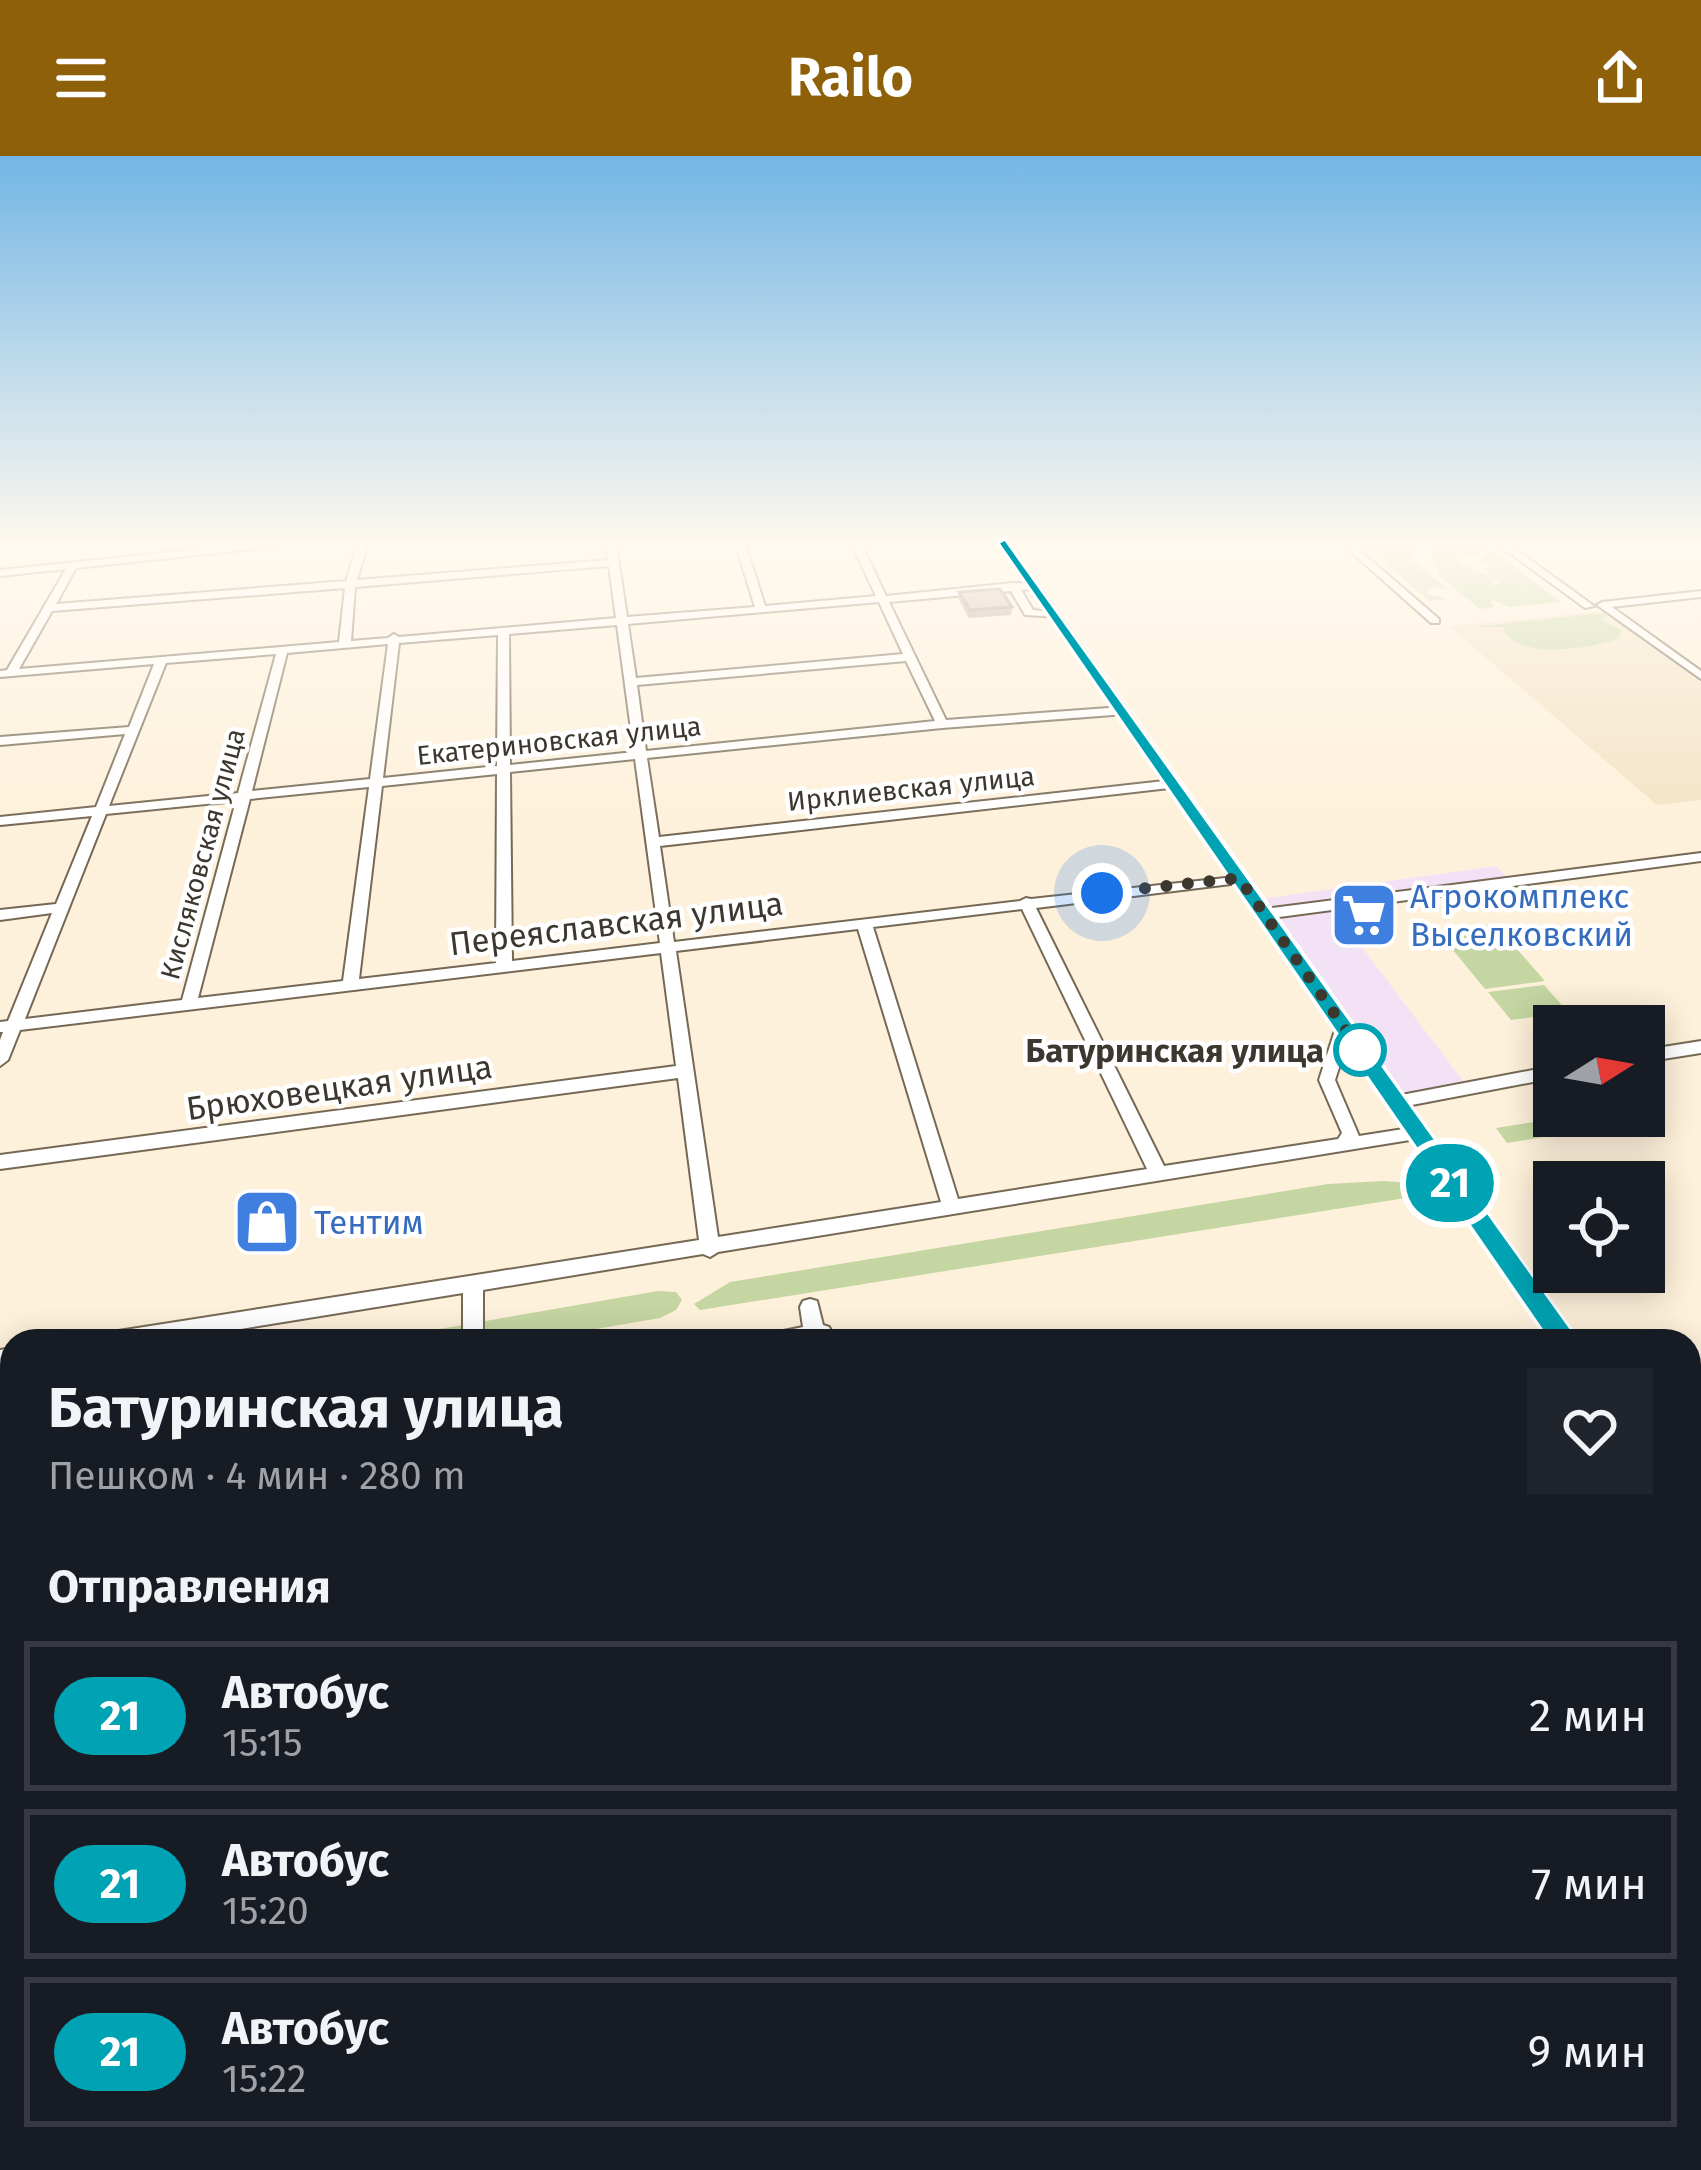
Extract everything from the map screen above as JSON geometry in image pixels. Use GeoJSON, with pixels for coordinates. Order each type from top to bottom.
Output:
{"type":"FeatureCollection","features":[{"type":"Feature","properties":{"kind":"main road"},"geometry":{"type":"LineString","coordinates":[[1071,637],[1555,1329]]}},
{"type":"Feature","properties":{"kind":"street"},"geometry":{"type":"LineString","coordinates":[[6,673],[30,637]]}},
{"type":"Feature","properties":{"kind":"street"},"geometry":{"type":"LineString","coordinates":[[345,637],[345,642]]}},
{"type":"Feature","properties":{"kind":"street"},"geometry":{"type":"LineString","coordinates":[[6,673],[405,637]]}},
{"type":"Feature","properties":{"kind":"street"},"geometry":{"type":"LineString","coordinates":[[503,637],[504,967]]}},
{"type":"Feature","properties":{"kind":"street"},"geometry":{"type":"LineString","coordinates":[[626,637],[710,1249]]}},
{"type":"Feature","properties":{"kind":"street"},"geometry":{"type":"LineString","coordinates":[[901,637],[942,724]]}},
{"type":"Feature","properties":{"kind":"street"},"geometry":{"type":"LineString","coordinates":[[1642,637],[1701,676]]}},
{"type":"Feature","properties":{"kind":"street"},"geometry":{"type":"LineString","coordinates":[[350,986],[394,638]]}},
{"type":"Feature","properties":{"kind":"street","name":"Кисляковская улица"},"geometry":{"type":"LineString","coordinates":[[189,1004],[283,648]]}},
{"type":"Feature","properties":{"kind":"street"},"geometry":{"type":"LineString","coordinates":[[632,682],[910,657]]}},
{"type":"Feature","properties":{"kind":"street"},"geometry":{"type":"LineString","coordinates":[[0,1060],[7,1027],[162,659]]}},
{"type":"Feature","properties":{"kind":"street","name":"Екатериновская улица"},"geometry":{"type":"LineString","coordinates":[[0,821],[942,724],[1122,711]]}},
{"type":"Feature","properties":{"kind":"street"},"geometry":{"type":"LineString","coordinates":[[0,741],[132,730]]}},
{"type":"Feature","properties":{"kind":"street","name":"Ирклиевская улица"},"geometry":{"type":"LineString","coordinates":[[655,842],[1174,784]]}},
{"type":"Feature","properties":{"kind":"street"},"geometry":{"type":"LineString","coordinates":[[1264,914],[1701,857]]}},
{"type":"Feature","properties":{"kind":"street","name":"Переяславская улица"},"geometry":{"type":"LineString","coordinates":[[7,1027],[1239,878]]}},
{"type":"Feature","properties":{"kind":"street"},"geometry":{"type":"LineString","coordinates":[[1026,902],[1159,1175]]}},
{"type":"Feature","properties":{"kind":"street"},"geometry":{"type":"LineString","coordinates":[[0,915],[59,908]]}},
{"type":"Feature","properties":{"kind":"street"},"geometry":{"type":"LineString","coordinates":[[864,923],[952,1208]]}},
{"type":"Feature","properties":{"kind":"street"},"geometry":{"type":"LineString","coordinates":[[1342,1145],[1351,1135],[1349,1125],[1327,1080],[1344,1027]]}},
{"type":"Feature","properties":{"kind":"street"},"geometry":{"type":"LineString","coordinates":[[1665,1053],[1701,1047]]}},
{"type":"Feature","properties":{"kind":"street","name":"Брюховецкая улица"},"geometry":{"type":"LineString","coordinates":[[0,1162],[686,1071]]}},
{"type":"Feature","properties":{"kind":"street"},"geometry":{"type":"LineString","coordinates":[[1396,1102],[1533,1076]]}},
{"type":"Feature","properties":{"kind":"street"},"geometry":{"type":"LineString","coordinates":[[191,1329],[1416,1133]]}},
{"type":"Feature","properties":{"kind":"street"},"geometry":{"type":"LineString","coordinates":[[472,1329],[473,1286]]}},
{"type":"Feature","properties":{"kind":"street"},"geometry":{"type":"LineString","coordinates":[[809,1307],[816,1329]]}},
{"type":"Feature","properties":{"kind":"shaded area"},"geometry":{"type":"Polygon","coordinates":[[[1462,637],[1638,637],[1701,683],[1701,800],[1657,805],[1462,637]]]}},
{"type":"Feature","properties":{"kind":"shaded area"},"geometry":{"type":"Polygon","coordinates":[[[1496,866],[1508,878],[1328,902],[1463,1081],[1406,1097],[1397,1094],[1261,899],[1496,866]]]}},
{"type":"Feature","properties":{"kind":"green space"},"geometry":{"type":"Polygon","coordinates":[[[1620,637],[1556,649],[1523,645],[1510,638],[1620,637]]]}},
{"type":"Feature","properties":{"kind":"green space"},"geometry":{"type":"Polygon","coordinates":[[[1496,925],[1545,981],[1485,989],[1439,933],[1496,925]]]}},
{"type":"Feature","properties":{"kind":"green space"},"geometry":{"type":"Polygon","coordinates":[[[1544,985],[1562,1005],[1533,1005],[1533,1017],[1511,1020],[1488,992],[1544,985]]]}},
{"type":"Feature","properties":{"kind":"green space"},"geometry":{"type":"Polygon","coordinates":[[[1533,1122],[1533,1137],[1544,1137],[1507,1143],[1496,1128],[1533,1122]]]}},
{"type":"Feature","properties":{"kind":"green space"},"geometry":{"type":"Polygon","coordinates":[[[1412,1183],[1437,1193],[700,1310],[694,1304],[730,1282],[1328,1184],[1412,1183]]]}},
{"type":"Feature","properties":{"kind":"green space"},"geometry":{"type":"Polygon","coordinates":[[[658,1291],[676,1292],[682,1300],[676,1310],[660,1318],[596,1329],[439,1329],[658,1291]]]}},
{"type":"Feature","properties":{"kind":"bus line","name":"21"},"geometry":{"type":"LineString","coordinates":[[1071,637],[1555,1329]]}},
{"type":"Feature","properties":{"kind":"place","name":"Агрокомплекс Выселковский"},"geometry":{"type":"Point","coordinates":[1364,915]}},
{"type":"Feature","properties":{"kind":"place","name":"Батуринская улица"},"geometry":{"type":"Point","coordinates":[1360,1050]}},
{"type":"Feature","properties":{"kind":"place","name":"Тентим"},"geometry":{"type":"Point","coordinates":[267,1222]}},
{"type":"Feature","properties":{"kind":"route"},"geometry":{"type":"LineString","coordinates":[[1102,893],[1239,878],[1360,1050]]}}]}
